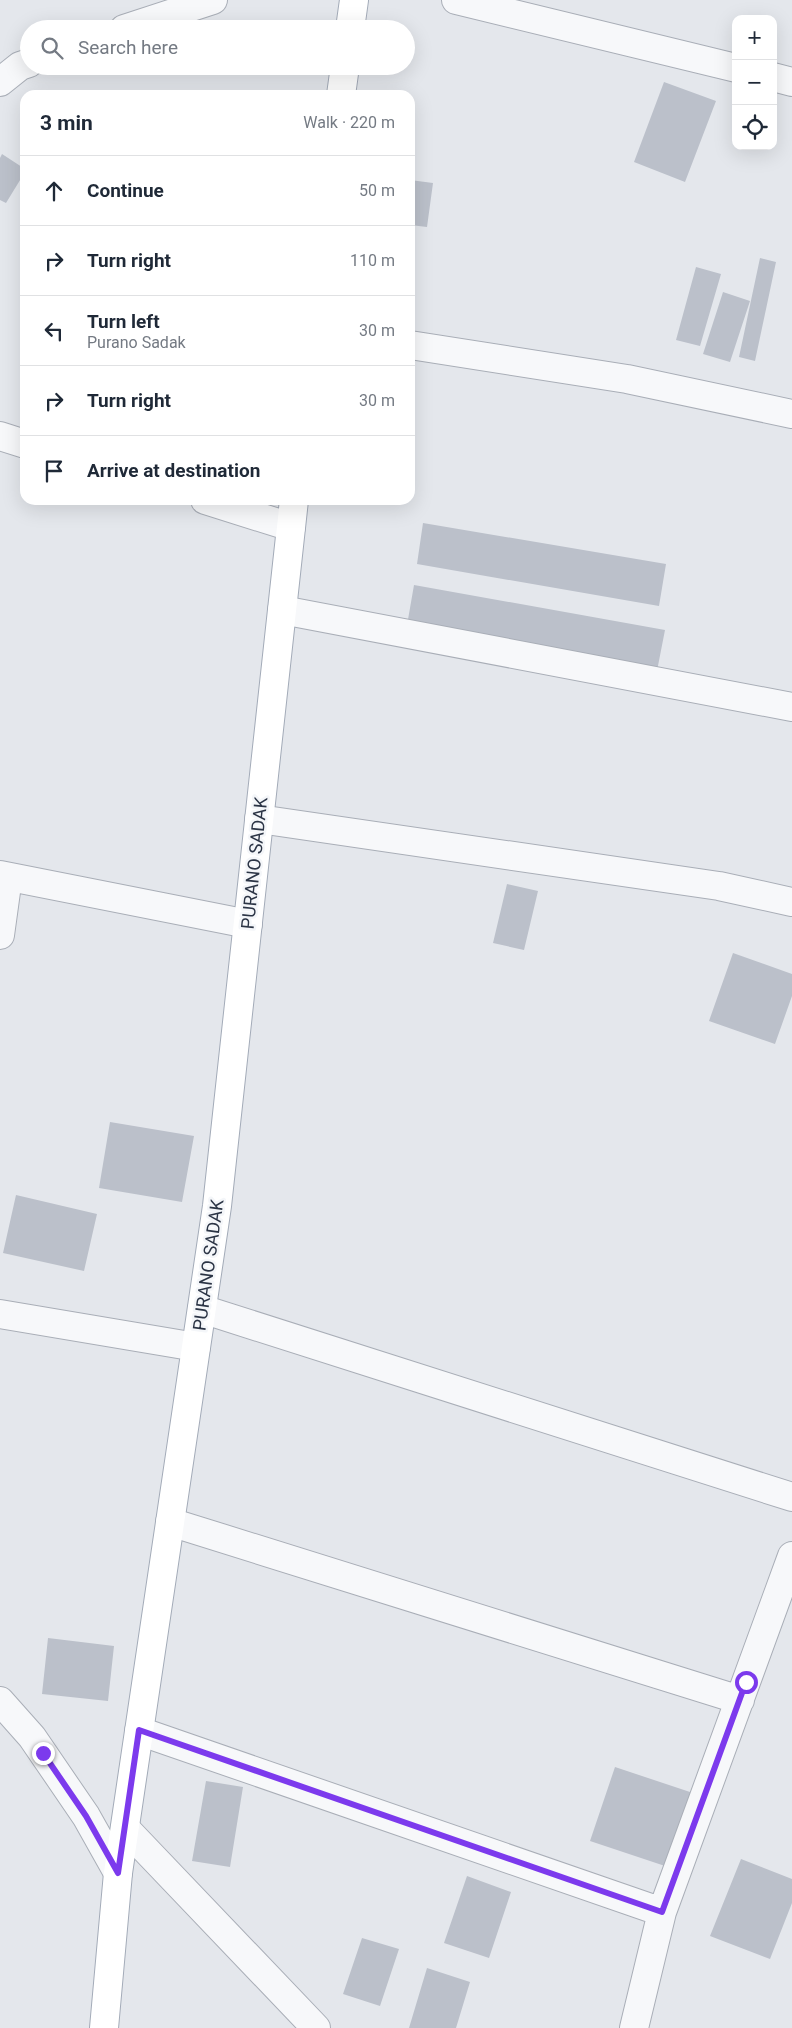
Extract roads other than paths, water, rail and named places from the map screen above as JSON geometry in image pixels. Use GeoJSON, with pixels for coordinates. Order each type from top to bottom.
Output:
{"type":"FeatureCollection","features":[{"type":"Feature","properties":{"kind":"main road"},"geometry":{"type":"LineString","coordinates":[[351,20],[354,0]]}},
{"type":"Feature","properties":{"kind":"main road"},"geometry":{"type":"LineString","coordinates":[[342,90],[344,75]]}},
{"type":"Feature","properties":{"kind":"main road","name":"PURANO SADAK"},"geometry":{"type":"LineString","coordinates":[[104,2028],[118,1873],[217,1206],[293,505]]}},
{"type":"Feature","properties":{"kind":"street"},"geometry":{"type":"LineString","coordinates":[[152,20],[213,0]]}},
{"type":"Feature","properties":{"kind":"street"},"geometry":{"type":"LineString","coordinates":[[456,0],[732,67]]}},
{"type":"Feature","properties":{"kind":"street"},"geometry":{"type":"LineString","coordinates":[[0,82],[20,66]]}},
{"type":"Feature","properties":{"kind":"street"},"geometry":{"type":"LineString","coordinates":[[777,78],[792,82]]}},
{"type":"Feature","properties":{"kind":"street"},"geometry":{"type":"LineString","coordinates":[[415,346],[627,379],[792,414]]}},
{"type":"Feature","properties":{"kind":"street"},"geometry":{"type":"LineString","coordinates":[[0,436],[20,442]]}},
{"type":"Feature","properties":{"kind":"street"},"geometry":{"type":"LineString","coordinates":[[221,505],[291,527]]}},
{"type":"Feature","properties":{"kind":"street"},"geometry":{"type":"LineString","coordinates":[[282,610],[792,707]]}},
{"type":"Feature","properties":{"kind":"street"},"geometry":{"type":"LineString","coordinates":[[259,820],[719,886],[792,902]]}},
{"type":"Feature","properties":{"kind":"street"},"geometry":{"type":"LineString","coordinates":[[0,935],[4,876],[248,924]]}},
{"type":"Feature","properties":{"kind":"street"},"geometry":{"type":"LineString","coordinates":[[202,1309],[792,1497]]}},
{"type":"Feature","properties":{"kind":"street"},"geometry":{"type":"LineString","coordinates":[[0,1314],[196,1347]]}},
{"type":"Feature","properties":{"kind":"street"},"geometry":{"type":"LineString","coordinates":[[170,1522],[740,1700]]}},
{"type":"Feature","properties":{"kind":"street"},"geometry":{"type":"LineString","coordinates":[[634,2028],[662,1912],[792,1556]]}},
{"type":"Feature","properties":{"kind":"street"},"geometry":{"type":"LineString","coordinates":[[0,1701],[32,1737],[86,1816],[118,1873]]}},
{"type":"Feature","properties":{"kind":"street"},"geometry":{"type":"LineString","coordinates":[[139,1730],[662,1912]]}},
{"type":"Feature","properties":{"kind":"street"},"geometry":{"type":"LineString","coordinates":[[125,1828],[316,2028]]}}]}
